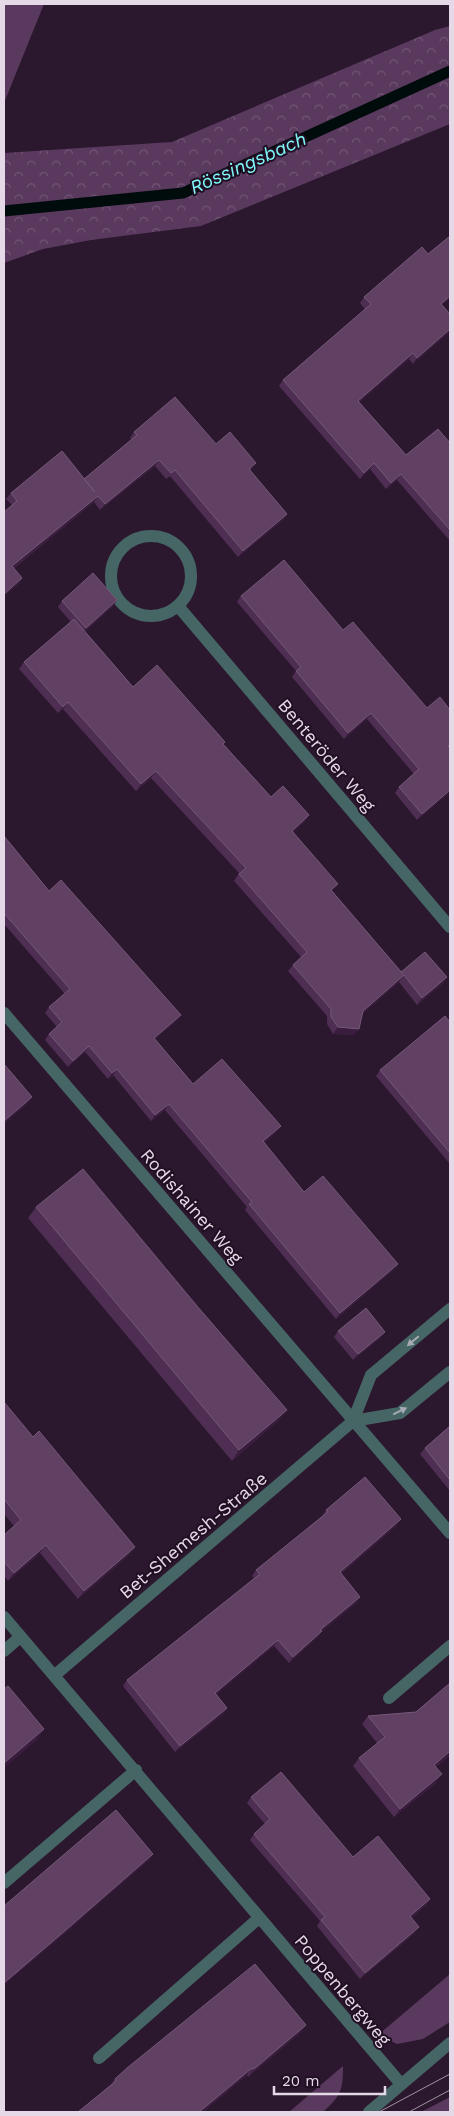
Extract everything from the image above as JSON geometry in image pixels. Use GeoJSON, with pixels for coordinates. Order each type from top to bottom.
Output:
{"type":"FeatureCollection","features":[{"type":"Feature","properties":{"kind":"street"},"geometry":{"type":"LineString","coordinates":[[145,536],[158,536],[170,540],[181,549],[188,559],[191,571],[190,584],[186,596],[178,606],[166,613],[153,616],[140,614],[128,608],[118,598],[112,586],[111,573],[114,560],[121,549],[132,540],[145,536]]}},
{"type":"Feature","properties":{"kind":"street","name":"Benteröder Weg"},"geometry":{"type":"LineString","coordinates":[[178,606],[450,926]]}},
{"type":"Feature","properties":{"kind":"street","name":"Rodishainer Weg"},"geometry":{"type":"LineString","coordinates":[[4,1013],[353,1421]]}},
{"type":"Feature","properties":{"kind":"street","name":"Bet-Shemesh-Straße"},"geometry":{"type":"LineString","coordinates":[[55,1675],[353,1421],[371,1374],[450,1310]]}},
{"type":"Feature","properties":{"kind":"street"},"geometry":{"type":"LineString","coordinates":[[353,1421],[400,1413],[450,1372]]}},
{"type":"Feature","properties":{"kind":"street"},"geometry":{"type":"LineString","coordinates":[[353,1421],[450,1534]]}},
{"type":"Feature","properties":{"kind":"street","name":"Poppenbergweg"},"geometry":{"type":"LineString","coordinates":[[4,1617],[401,2084]]}},
{"type":"Feature","properties":{"kind":"street"},"geometry":{"type":"LineString","coordinates":[[4,1651],[20,1637]]}},
{"type":"Feature","properties":{"kind":"street"},"geometry":{"type":"LineString","coordinates":[[389,1698],[450,1646]]}},
{"type":"Feature","properties":{"kind":"street"},"geometry":{"type":"LineString","coordinates":[[4,1883],[136,1770]]}},
{"type":"Feature","properties":{"kind":"street"},"geometry":{"type":"LineString","coordinates":[[99,2058],[259,1918]]}},
{"type":"Feature","properties":{"kind":"street"},"geometry":{"type":"LineString","coordinates":[[368,2112],[450,2043]]}},
{"type":"Feature","properties":{"kind":"green space"},"geometry":{"type":"Polygon","coordinates":[[[4,4],[44,4],[4,103],[4,4]]]}},
{"type":"Feature","properties":{"kind":"green space"},"geometry":{"type":"Polygon","coordinates":[[[450,26],[450,124],[201,226],[91,240],[43,249],[4,263],[4,153],[172,142],[435,30],[450,26]]]}},
{"type":"Feature","properties":{"kind":"green space"},"geometry":{"type":"Polygon","coordinates":[[[450,1974],[450,2022],[423,2039],[397,2044],[378,2035],[450,1974]]]}},
{"type":"Feature","properties":{"kind":"green space"},"geometry":{"type":"Polygon","coordinates":[[[343,2066],[340,2092],[323,2112],[289,2112],[343,2066]]]}},
{"type":"Feature","properties":{"kind":"green space"},"geometry":{"type":"Polygon","coordinates":[[[450,2097],[450,2112],[421,2112],[450,2097]]]}},
{"type":"Feature","properties":{"kind":"building"},"geometry":{"type":"Polygon","coordinates":[[[450,236],[450,296],[441,304],[450,314],[450,329],[417,358],[413,353],[358,401],[406,455],[438,429],[450,443],[450,530],[401,474],[391,483],[374,463],[364,473],[283,380],[371,304],[364,297],[422,247],[428,254],[450,236]]]}},
{"type":"Feature","properties":{"kind":"building"},"geometry":{"type":"Polygon","coordinates":[[[175,397],[216,444],[230,432],[256,463],[249,469],[287,514],[243,551],[175,470],[171,473],[159,460],[105,504],[98,496],[12,566],[22,578],[4,594],[4,512],[17,501],[11,493],[62,451],[84,479],[137,435],[134,432],[175,397]]]}},
{"type":"Feature","properties":{"kind":"building"},"geometry":{"type":"Polygon","coordinates":[[[284,560],[343,630],[353,622],[427,708],[440,697],[450,710],[450,744],[448,746],[450,748],[450,790],[422,814],[399,787],[419,769],[371,713],[348,733],[296,671],[301,667],[241,596],[284,560]]]}},
{"type":"Feature","properties":{"kind":"building"},"geometry":{"type":"Polygon","coordinates":[[[93,573],[117,600],[86,628],[62,601],[93,573]]]}},
{"type":"Feature","properties":{"kind":"building"},"geometry":{"type":"Polygon","coordinates":[[[74,619],[133,687],[157,665],[225,742],[223,744],[271,797],[283,786],[309,815],[292,831],[338,884],[331,890],[401,972],[425,952],[447,977],[422,998],[404,975],[363,1011],[359,1029],[338,1027],[331,1017],[331,1009],[293,965],[307,952],[239,874],[246,868],[156,771],[141,784],[68,702],[63,707],[24,662],[74,619]]]}},
{"type":"Feature","properties":{"kind":"building"},"geometry":{"type":"Polygon","coordinates":[[[4,836],[49,891],[61,880],[181,1015],[154,1038],[193,1084],[222,1059],[281,1126],[263,1141],[304,1192],[323,1176],[398,1264],[340,1313],[249,1204],[252,1202],[169,1104],[155,1115],[117,1069],[112,1073],[89,1046],[73,1061],[49,1034],[62,1022],[49,1007],[70,989],[4,913],[4,836]]]}},
{"type":"Feature","properties":{"kind":"building"},"geometry":{"type":"Polygon","coordinates":[[[445,1016],[450,1022],[450,1153],[380,1070],[445,1016]]]}},
{"type":"Feature","properties":{"kind":"building"},"geometry":{"type":"Polygon","coordinates":[[[4,1064],[32,1097],[4,1121],[4,1064]]]}},
{"type":"Feature","properties":{"kind":"building"},"geometry":{"type":"Polygon","coordinates":[[[83,1169],[197,1306],[287,1410],[239,1450],[36,1207],[83,1169]]]}},
{"type":"Feature","properties":{"kind":"building"},"geometry":{"type":"Polygon","coordinates":[[[366,1308],[385,1332],[358,1354],[338,1331],[366,1308]]]}},
{"type":"Feature","properties":{"kind":"building"},"geometry":{"type":"Polygon","coordinates":[[[4,1402],[33,1437],[39,1431],[135,1547],[84,1591],[46,1545],[14,1573],[4,1562],[4,1535],[21,1520],[4,1499],[4,1402]]]}},
{"type":"Feature","properties":{"kind":"building"},"geometry":{"type":"Polygon","coordinates":[[[450,1426],[450,1480],[425,1448],[450,1426]]]}},
{"type":"Feature","properties":{"kind":"building"},"geometry":{"type":"Polygon","coordinates":[[[365,1477],[401,1519],[340,1572],[360,1597],[320,1630],[322,1631],[293,1657],[278,1640],[215,1693],[227,1708],[180,1746],[127,1680],[260,1574],[256,1570],[328,1512],[326,1510],[365,1477]]]}},
{"type":"Feature","properties":{"kind":"building"},"geometry":{"type":"Polygon","coordinates":[[[450,1683],[450,1751],[434,1765],[442,1774],[400,1809],[359,1758],[385,1737],[368,1716],[416,1712],[450,1683]]]}},
{"type":"Feature","properties":{"kind":"building"},"geometry":{"type":"Polygon","coordinates":[[[8,1686],[44,1729],[4,1763],[4,1689],[8,1686]]]}},
{"type":"Feature","properties":{"kind":"building"},"geometry":{"type":"Polygon","coordinates":[[[281,1772],[353,1857],[378,1836],[430,1899],[410,1916],[419,1927],[365,1973],[321,1920],[325,1917],[254,1834],[270,1819],[251,1797],[281,1772]]]}},
{"type":"Feature","properties":{"kind":"building"},"geometry":{"type":"Polygon","coordinates":[[[116,1810],[153,1854],[4,1983],[4,1906],[116,1810]]]}},
{"type":"Feature","properties":{"kind":"building"},"geometry":{"type":"Polygon","coordinates":[[[255,1964],[306,2025],[254,2069],[252,2068],[199,2112],[78,2112],[116,2081],[115,2079],[127,2068],[255,1964]]]}},
{"type":"Feature","properties":{"kind":"waterway","name":"Rössingsbach"},"geometry":{"type":"LineString","coordinates":[[4,211],[183,193],[450,71]]}},
{"type":"Feature","properties":{"kind":"tram line"},"geometry":{"type":"LineString","coordinates":[[379,2112],[450,2074]]}},
{"type":"Feature","properties":{"kind":"tram line"},"geometry":{"type":"LineString","coordinates":[[409,2112],[450,2090]]}}]}
